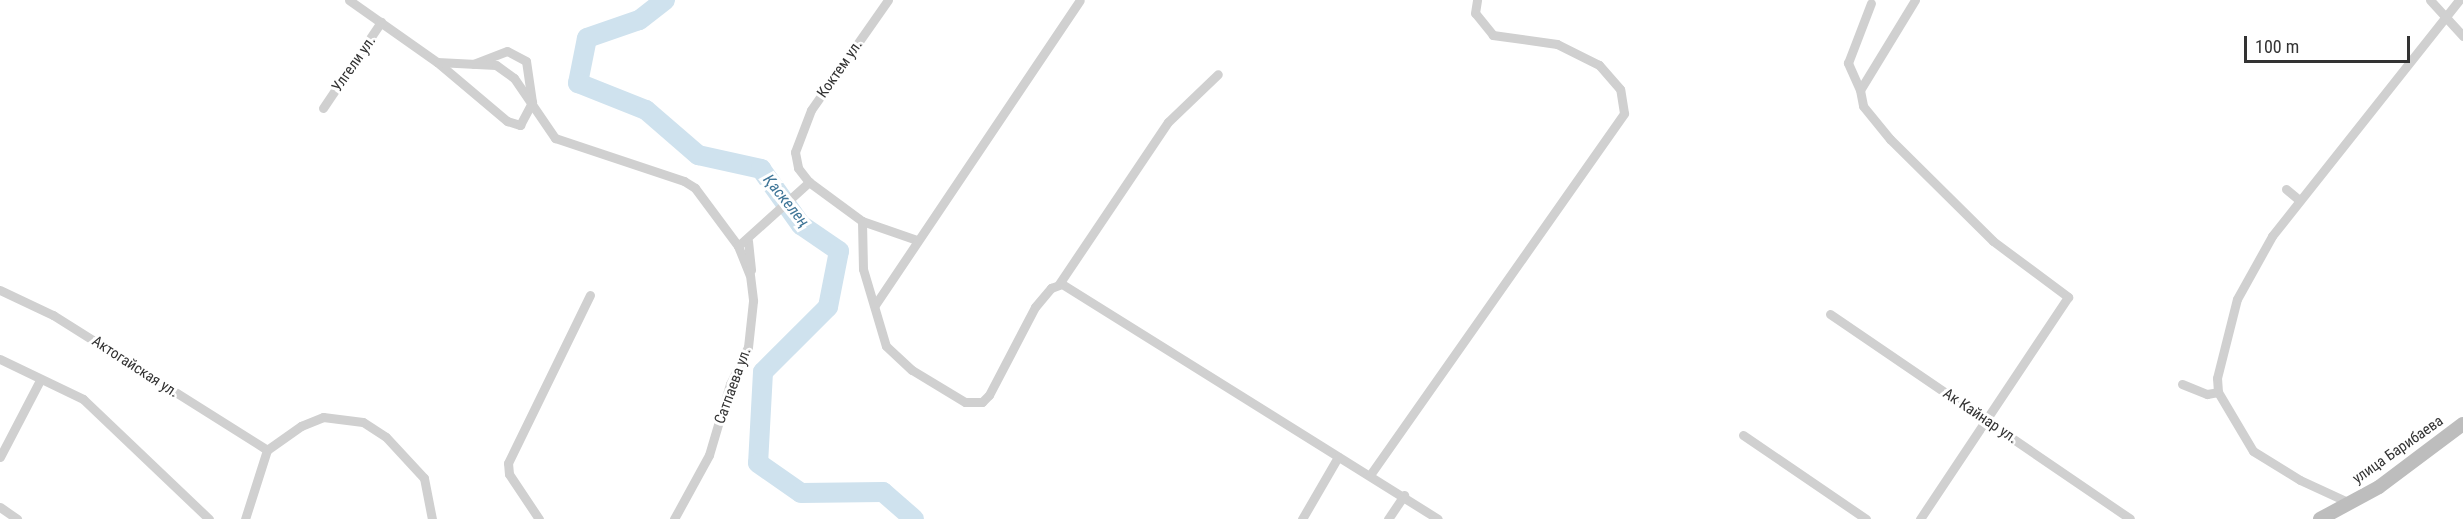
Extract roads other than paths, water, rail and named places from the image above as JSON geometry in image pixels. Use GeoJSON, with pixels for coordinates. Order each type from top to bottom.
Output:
{"type":"FeatureCollection","features":[{"type":"Feature","properties":{"kind":"street","name":"Улгели ул."},"geometry":{"type":"LineString","coordinates":[[323,108],[381,22],[350,0]]}},
{"type":"Feature","properties":{"kind":"street","name":"Коктем ул."},"geometry":{"type":"LineString","coordinates":[[809,182],[796,164],[796,142],[811,110],[888,0]]}},
{"type":"Feature","properties":{"kind":"street"},"geometry":{"type":"LineString","coordinates":[[875,305],[1080,0]]}},
{"type":"Feature","properties":{"kind":"street"},"geometry":{"type":"LineString","coordinates":[[1370,475],[1624,112],[1620,89],[1599,65],[1557,44],[1493,35],[1475,13],[1477,0]]}},
{"type":"Feature","properties":{"kind":"street"},"geometry":{"type":"LineString","coordinates":[[1860,90],[1915,0]]}},
{"type":"Feature","properties":{"kind":"street"},"geometry":{"type":"LineString","coordinates":[[2430,0],[2463,36]]}},
{"type":"Feature","properties":{"kind":"street"},"geometry":{"type":"LineString","coordinates":[[2350,503],[2300,480],[2253,451],[2218,392],[2237,299],[2298,199],[2386,94],[2444,14],[2459,0]]}},
{"type":"Feature","properties":{"kind":"street"},"geometry":{"type":"LineString","coordinates":[[1871,3],[1848,63],[1868,116],[1993,241],[2068,294],[2052,326],[1920,519]]}},
{"type":"Feature","properties":{"kind":"street"},"geometry":{"type":"LineString","coordinates":[[381,22],[437,62],[515,125],[523,122],[532,102],[526,61],[498,52],[472,65]]}},
{"type":"Feature","properties":{"kind":"street"},"geometry":{"type":"LineString","coordinates":[[437,62],[496,65],[532,102]]}},
{"type":"Feature","properties":{"kind":"street"},"geometry":{"type":"LineString","coordinates":[[862,221],[863,269],[875,305],[880,334],[894,355],[941,389],[974,404],[989,395],[1035,307],[1059,284],[1168,122],[1218,74]]}},
{"type":"Feature","properties":{"kind":"street","name":"Сатпаева ул."},"geometry":{"type":"LineString","coordinates":[[532,102],[555,138],[589,153],[667,174],[695,188],[738,246],[750,275],[753,301],[748,347],[730,384],[709,455],[674,519]]}},
{"type":"Feature","properties":{"kind":"street"},"geometry":{"type":"LineString","coordinates":[[738,246],[748,241],[774,211],[809,182],[862,221],[917,240]]}},
{"type":"Feature","properties":{"kind":"street"},"geometry":{"type":"LineString","coordinates":[[2286,189],[2298,199]]}},
{"type":"Feature","properties":{"kind":"street"},"geometry":{"type":"LineString","coordinates":[[748,241],[750,275]]}},
{"type":"Feature","properties":{"kind":"street"},"geometry":{"type":"LineString","coordinates":[[1059,284],[1338,457],[1404,495],[1438,519]]}},
{"type":"Feature","properties":{"kind":"street","name":"Актогайская ул."},"geometry":{"type":"LineString","coordinates":[[0,290],[53,315],[267,450]]}},
{"type":"Feature","properties":{"kind":"street"},"geometry":{"type":"LineString","coordinates":[[539,519],[508,474],[508,462],[591,295]]}},
{"type":"Feature","properties":{"kind":"street","name":"Ак Кайнар ул."},"geometry":{"type":"LineString","coordinates":[[1830,314],[2130,519]]}},
{"type":"Feature","properties":{"kind":"street"},"geometry":{"type":"LineString","coordinates":[[0,359],[99,411],[209,519]]}},
{"type":"Feature","properties":{"kind":"street"},"geometry":{"type":"LineString","coordinates":[[0,457],[40,380]]}},
{"type":"Feature","properties":{"kind":"street"},"geometry":{"type":"LineString","coordinates":[[2182,384],[2207,394],[2218,392]]}},
{"type":"Feature","properties":{"kind":"street"},"geometry":{"type":"LineString","coordinates":[[245,519],[267,450],[301,426],[323,417],[363,422],[386,437],[424,478],[432,519]]}},
{"type":"Feature","properties":{"kind":"street","name":"улица Барибаева"},"geometry":{"type":"LineString","coordinates":[[2326,518],[2463,424]]}},
{"type":"Feature","properties":{"kind":"street"},"geometry":{"type":"LineString","coordinates":[[1743,435],[1866,519]]}},
{"type":"Feature","properties":{"kind":"street"},"geometry":{"type":"LineString","coordinates":[[1302,519],[1338,457]]}},
{"type":"Feature","properties":{"kind":"street"},"geometry":{"type":"LineString","coordinates":[[1388,519],[1404,495]]}},
{"type":"Feature","properties":{"kind":"street"},"geometry":{"type":"LineString","coordinates":[[0,507],[17,519]]}},
{"type":"Feature","properties":{"kind":"waterway","name":"Қаскелең"},"geometry":{"type":"LineString","coordinates":[[665,0],[639,20],[587,38],[578,83],[646,110],[698,155],[761,169],[801,225],[839,251],[828,307],[763,372],[758,463],[801,493],[883,492],[914,519]]}}]}
